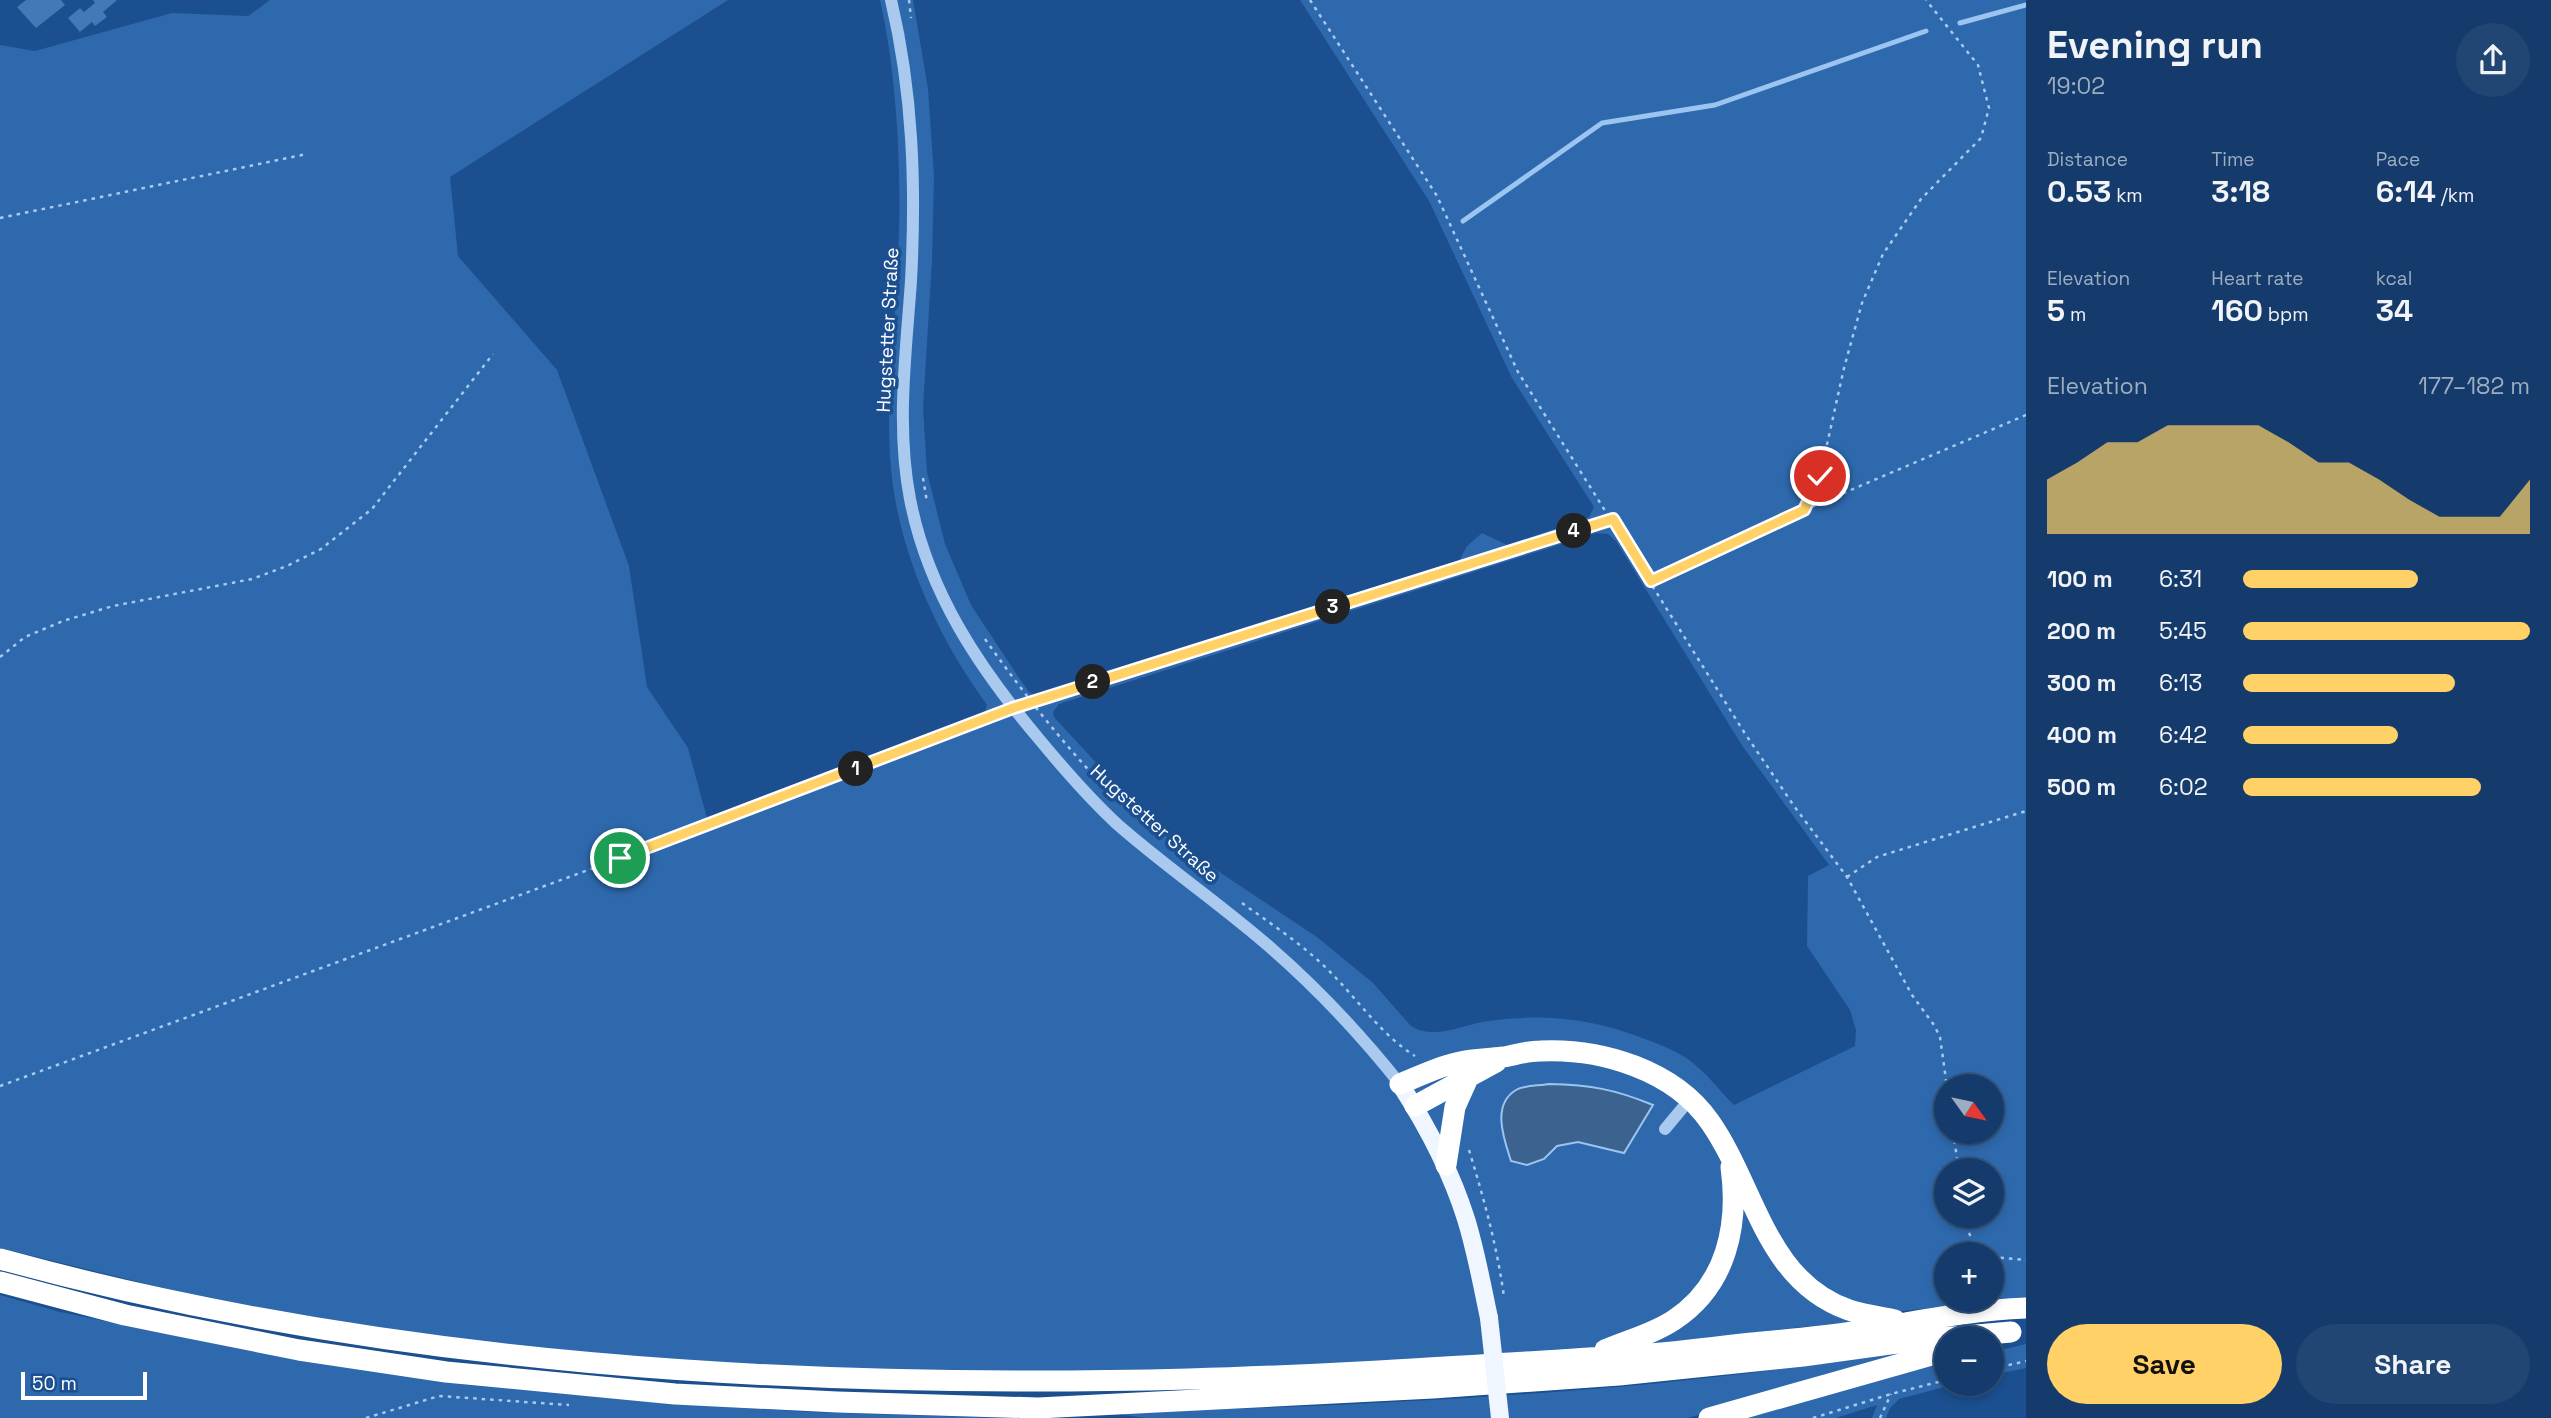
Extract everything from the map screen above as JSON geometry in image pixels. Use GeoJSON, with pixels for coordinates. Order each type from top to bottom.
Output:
{"type":"FeatureCollection","features":[{"type":"Feature","properties":{"kind":"highway"},"geometry":{"type":"LineString","coordinates":[[1400,1084],[1459,1062],[1540,1051],[1595,1055],[1650,1073],[1690,1099],[1710,1122],[1745,1185],[1771,1243],[1781,1259],[1802,1282],[1831,1303],[1847,1309],[1911,1322]]}},
{"type":"Feature","properties":{"kind":"highway"},"geometry":{"type":"LineString","coordinates":[[1415,1106],[1503,1057]]}},
{"type":"Feature","properties":{"kind":"highway"},"geometry":{"type":"LineString","coordinates":[[1446,1165],[1455,1107],[1468,1078]]}},
{"type":"Feature","properties":{"kind":"highway"},"geometry":{"type":"LineString","coordinates":[[1590,1357],[1675,1320],[1698,1299],[1713,1279],[1731,1236],[1734,1190],[1730,1158]]}},
{"type":"Feature","properties":{"kind":"highway"},"geometry":{"type":"LineString","coordinates":[[0,1259],[138,1293],[309,1328],[541,1359],[684,1370],[846,1377],[1048,1381],[1283,1376],[1645,1354],[1822,1336],[2026,1308]]}},
{"type":"Feature","properties":{"kind":"highway"},"geometry":{"type":"LineString","coordinates":[[0,1282],[174,1325],[299,1350],[446,1372],[675,1394],[1038,1408],[1433,1388],[1619,1375],[2019,1330]]}},
{"type":"Feature","properties":{"kind":"highway"},"geometry":{"type":"LineString","coordinates":[[1709,1418],[1934,1354]]}},
{"type":"Feature","properties":{"kind":"highway"},"geometry":{"type":"LineString","coordinates":[[1038,1408],[1097,1418]]}},
{"type":"Feature","properties":{"kind":"main road","name":"Hugstetter Straße"},"geometry":{"type":"LineString","coordinates":[[1400,1084],[1415,1106],[1446,1165],[1472,1238],[1489,1318],[1500,1418]]}},
{"type":"Feature","properties":{"kind":"street","name":"Hugstetter Straße"},"geometry":{"type":"LineString","coordinates":[[891,0],[904,66],[914,173],[903,448],[909,498],[922,548],[941,596],[976,658],[1067,773],[1115,822],[1270,947],[1312,985],[1367,1042],[1400,1084]]}},
{"type":"Feature","properties":{"kind":"street"},"geometry":{"type":"LineString","coordinates":[[1665,1129],[1690,1099]]}},
{"type":"Feature","properties":{"kind":"path"},"geometry":{"type":"LineString","coordinates":[[909,0],[913,27]]}},
{"type":"Feature","properties":{"kind":"path"},"geometry":{"type":"LineString","coordinates":[[1310,0],[1437,196],[1518,372],[1613,519],[1744,732],[1847,877],[1912,995],[1940,1037],[1945,1074]]}},
{"type":"Feature","properties":{"kind":"path"},"geometry":{"type":"LineString","coordinates":[[1804,510],[1820,476],[1858,316],[1883,254],[1921,199],[1982,138],[1989,108],[1978,65],[1926,0]]}},
{"type":"Feature","properties":{"kind":"path"},"geometry":{"type":"LineString","coordinates":[[0,218],[307,154]]}},
{"type":"Feature","properties":{"kind":"path"},"geometry":{"type":"LineString","coordinates":[[0,657],[25,638],[63,621],[113,606],[252,579],[321,549],[372,509],[493,354]]}},
{"type":"Feature","properties":{"kind":"path"},"geometry":{"type":"LineString","coordinates":[[1651,581],[1804,510],[2026,415]]}},
{"type":"Feature","properties":{"kind":"path"},"geometry":{"type":"LineString","coordinates":[[921,466],[928,506]]}},
{"type":"Feature","properties":{"kind":"path"},"geometry":{"type":"LineString","coordinates":[[0,1086],[708,825],[1030,702],[1613,519]]}},
{"type":"Feature","properties":{"kind":"path"},"geometry":{"type":"LineString","coordinates":[[984,639],[1030,702]]}},
{"type":"Feature","properties":{"kind":"path"},"geometry":{"type":"LineString","coordinates":[[1847,877],[1877,857],[2026,811]]}},
{"type":"Feature","properties":{"kind":"path"},"geometry":{"type":"LineString","coordinates":[[2004,1258],[2026,1261]]}},
{"type":"Feature","properties":{"kind":"path"},"geometry":{"type":"LineString","coordinates":[[2004,1366],[2026,1361]]}},
{"type":"Feature","properties":{"kind":"path"},"geometry":{"type":"LineString","coordinates":[[1814,1418],[1934,1383]]}},
{"type":"Feature","properties":{"kind":"path"},"geometry":{"type":"LineString","coordinates":[[1880,1418],[1891,1394]]}},
{"type":"Feature","properties":{"kind":"path"},"geometry":{"type":"LineString","coordinates":[[366,1418],[439,1396],[578,1405]]}},
{"type":"Feature","properties":{"kind":"shaded area"},"geometry":{"type":"Polygon","coordinates":[[[270,0],[728,0],[450,177],[458,256],[557,370],[629,566],[647,687],[688,748],[708,822],[978,719],[985,712],[987,705],[951,648],[921,587],[909,555],[893,489],[889,407],[898,259],[899,162],[895,95],[880,0],[913,0],[928,89],[934,176],[923,408],[927,472],[945,544],[971,605],[1029,692],[1034,695],[1454,565],[1467,546],[1482,533],[1507,545],[1589,517],[1594,507],[1512,378],[1429,201],[1300,0],[2026,0],[2026,1298],[2004,1300],[2004,1242],[1934,1242],[1934,1308],[1893,1312],[1851,1325],[1811,1326],[1670,1342],[1472,1355],[1368,1366],[980,1374],[610,1358],[440,1338],[212,1300],[0,1248],[0,45],[35,51],[172,13],[248,16],[270,0]],[[1596,533],[1059,704],[1053,712],[1054,717],[1123,792],[1206,863],[1317,937],[1373,983],[1411,1026],[1439,1032],[1509,1019],[1549,1018],[1587,1022],[1626,1032],[1682,1055],[1704,1073],[1734,1105],[1855,1046],[1856,1030],[1850,1010],[1807,946],[1808,876],[1829,865],[1741,744],[1616,541],[1608,534],[1596,533]]]}},
{"type":"Feature","properties":{"kind":"shaded area"},"geometry":{"type":"Polygon","coordinates":[[[1549,1084],[1602,1089],[1653,1105],[1624,1153],[1578,1142],[1557,1146],[1544,1159],[1527,1165],[1511,1161],[1502,1123],[1504,1104],[1508,1096],[1519,1088],[1549,1084]]]}},
{"type":"Feature","properties":{"kind":"shaded area"},"geometry":{"type":"Polygon","coordinates":[[[0,1295],[60,1312],[294,1359],[467,1385],[678,1404],[811,1412],[1005,1418],[0,1418],[0,1295]]]}},
{"type":"Feature","properties":{"kind":"shaded area"},"geometry":{"type":"Polygon","coordinates":[[[2026,1344],[2026,1368],[2004,1373],[2004,1349],[2026,1344]]]}},
{"type":"Feature","properties":{"kind":"shaded area"},"geometry":{"type":"Polygon","coordinates":[[[1912,1352],[1842,1376],[1687,1418],[1146,1418],[1124,1415],[1124,1412],[1371,1403],[1555,1392],[1691,1380],[1912,1352]]]}},
{"type":"Feature","properties":{"kind":"shaded area"},"geometry":{"type":"Polygon","coordinates":[[[1934,1364],[1934,1390],[1899,1399],[1890,1408],[1886,1418],[1872,1418],[1877,1405],[1836,1418],[1735,1418],[1934,1364]]]}},
{"type":"Feature","properties":{"kind":"building"},"geometry":{"type":"Polygon","coordinates":[[[26,0],[61,0],[65,5],[36,28],[17,7],[26,0]]]}},
{"type":"Feature","properties":{"kind":"building"},"geometry":{"type":"Polygon","coordinates":[[[93,0],[117,0],[103,12],[107,17],[95,26],[92,22],[80,32],[68,18],[80,8],[84,12],[95,3],[93,0]]]}},
{"type":"Feature","properties":{"kind":"waterway"},"geometry":{"type":"LineString","coordinates":[[1960,23],[2026,5]]}},
{"type":"Feature","properties":{"kind":"waterway"},"geometry":{"type":"LineString","coordinates":[[1463,221],[1602,123],[1715,105],[1926,31]]}},
{"type":"Feature","properties":{"kind":"route"},"geometry":{"type":"LineString","coordinates":[[620,858],[1013,708],[1613,519],[1651,581],[1804,510],[1820,476]]}}]}
